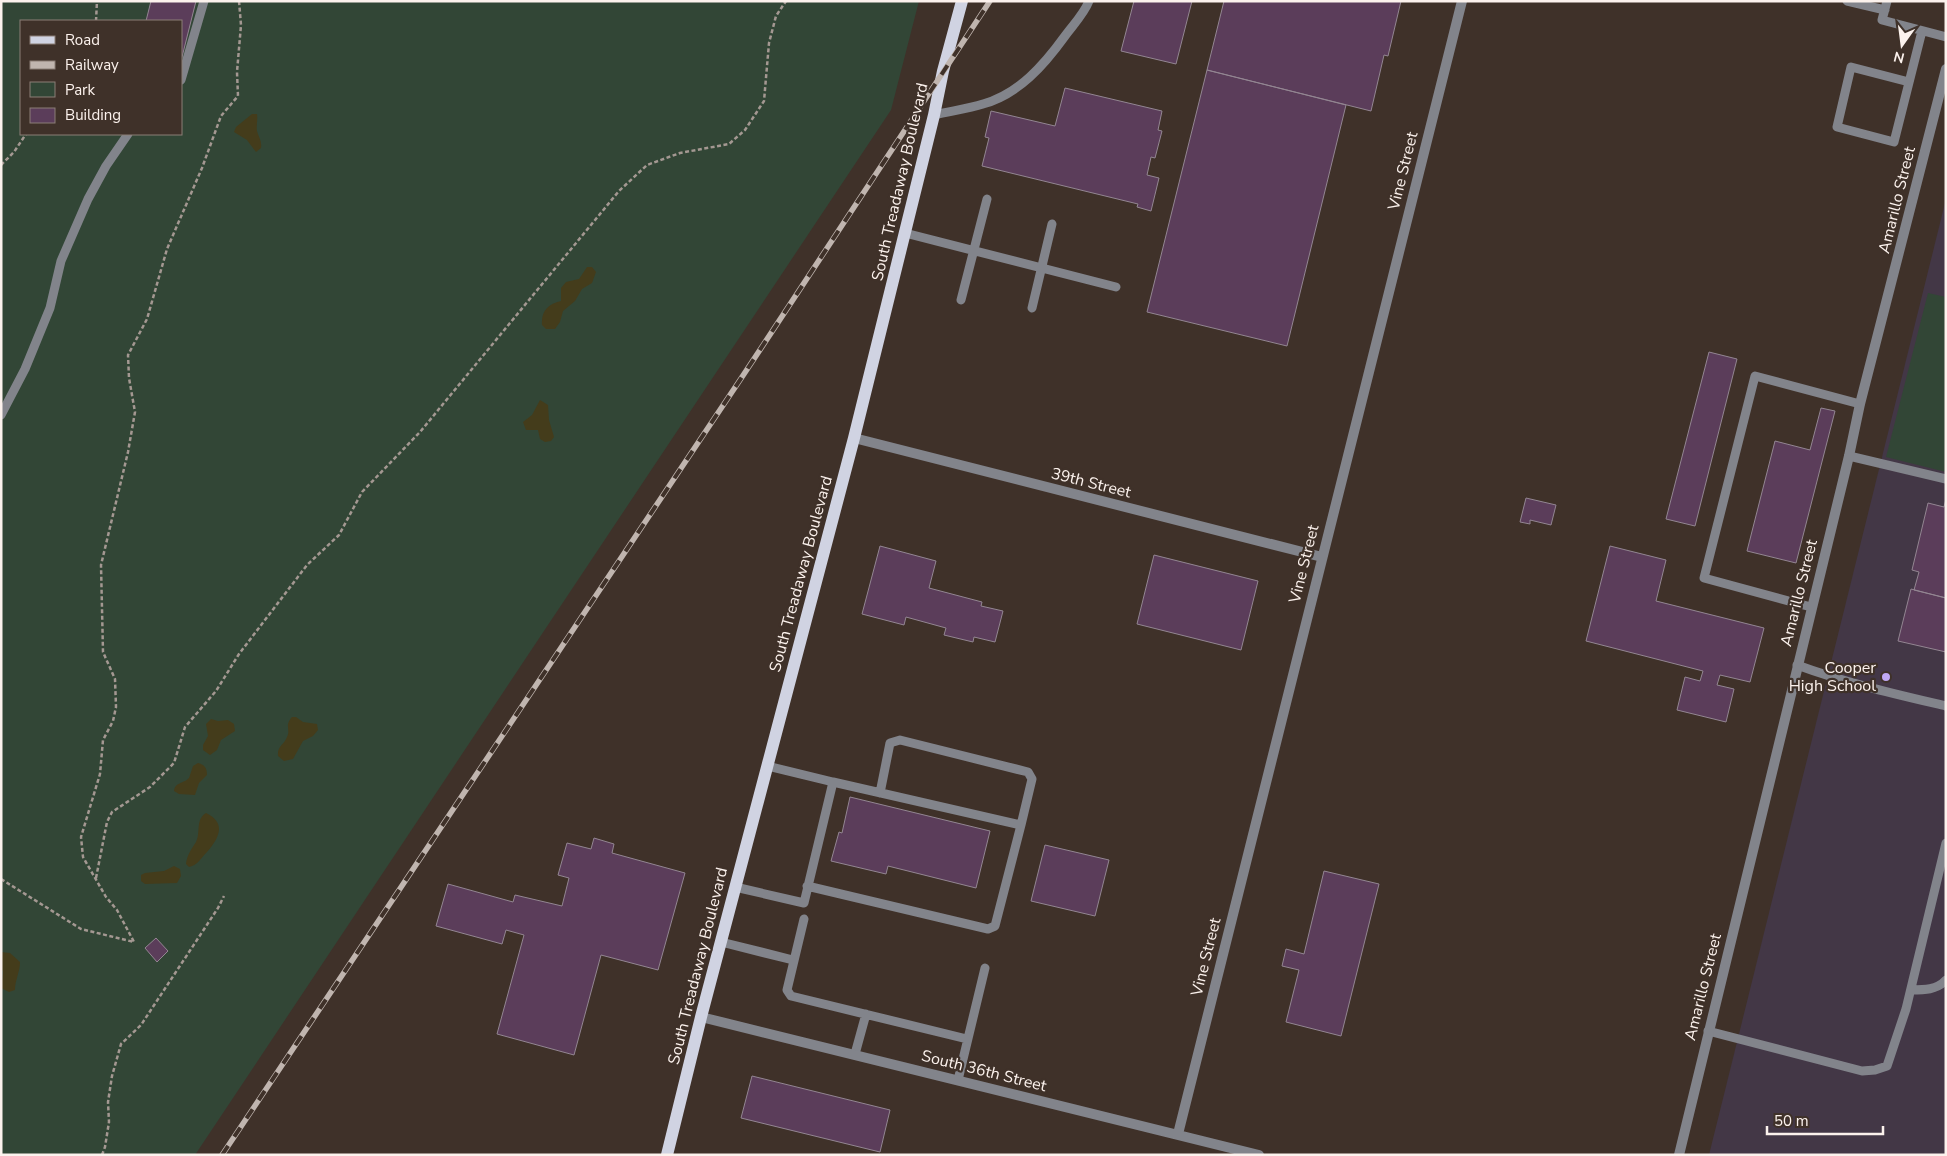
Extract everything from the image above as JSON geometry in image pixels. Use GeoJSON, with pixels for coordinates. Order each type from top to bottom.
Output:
{"type":"FeatureCollection","features":[{"type":"Feature","properties":{"kind":"main road","name":"South Treadaway Boulevard"},"geometry":{"type":"LineString","coordinates":[[667,1155],[701,1017],[854,438],[934,115],[943,71],[962,1]]}},
{"type":"Feature","properties":{"kind":"street","name":"Vine Street"},"geometry":{"type":"LineString","coordinates":[[1178,1134],[1462,1]]}},
{"type":"Feature","properties":{"kind":"street","name":"Amarillo Street"},"geometry":{"type":"LineString","coordinates":[[1679,1155],[1860,404],[1946,69]]}},
{"type":"Feature","properties":{"kind":"street","name":"39th Street"},"geometry":{"type":"LineString","coordinates":[[854,438],[1322,557]]}},
{"type":"Feature","properties":{"kind":"street","name":"South 36th Street"},"geometry":{"type":"LineString","coordinates":[[701,1017],[1259,1155]]}},
{"type":"Feature","properties":{"kind":"lane"},"geometry":{"type":"LineString","coordinates":[[182,77],[204,1]]}},
{"type":"Feature","properties":{"kind":"lane"},"geometry":{"type":"LineString","coordinates":[[934,115],[984,104],[1008,92],[1029,78],[1041,68],[1083,12],[1089,1]]}},
{"type":"Feature","properties":{"kind":"lane"},"geometry":{"type":"LineString","coordinates":[[1848,1],[1886,5],[1882,20],[1946,37]]}},
{"type":"Feature","properties":{"kind":"lane"},"geometry":{"type":"LineString","coordinates":[[1909,82],[1851,67],[1837,127],[1894,142],[1922,31]]}},
{"type":"Feature","properties":{"kind":"lane"},"geometry":{"type":"LineString","coordinates":[[1,415],[25,369],[50,308],[61,262],[88,199],[106,166],[127,135]]}},
{"type":"Feature","properties":{"kind":"lane"},"geometry":{"type":"LineString","coordinates":[[961,300],[986,199]]}},
{"type":"Feature","properties":{"kind":"lane"},"geometry":{"type":"LineString","coordinates":[[1032,308],[1052,224]]}},
{"type":"Feature","properties":{"kind":"lane"},"geometry":{"type":"LineString","coordinates":[[905,233],[1116,287]]}},
{"type":"Feature","properties":{"kind":"lane"},"geometry":{"type":"LineString","coordinates":[[1811,608],[1704,578],[1755,376],[1860,404]]}},
{"type":"Feature","properties":{"kind":"lane"},"geometry":{"type":"LineString","coordinates":[[1849,456],[1946,480]]}},
{"type":"Feature","properties":{"kind":"lane"},"geometry":{"type":"LineString","coordinates":[[1797,664],[1834,679],[1946,706]]}},
{"type":"Feature","properties":{"kind":"lane"},"geometry":{"type":"LineString","coordinates":[[807,886],[988,929],[995,926],[1032,780],[1028,772],[900,740],[890,743],[880,793]]}},
{"type":"Feature","properties":{"kind":"lane"},"geometry":{"type":"LineString","coordinates":[[767,766],[1020,825]]}},
{"type":"Feature","properties":{"kind":"lane"},"geometry":{"type":"LineString","coordinates":[[735,887],[804,903],[833,782]]}},
{"type":"Feature","properties":{"kind":"lane"},"geometry":{"type":"LineString","coordinates":[[1708,1031],[1862,1070],[1875,1070],[1887,1066],[1906,1009],[1946,843]]}},
{"type":"Feature","properties":{"kind":"lane"},"geometry":{"type":"LineString","coordinates":[[804,919],[787,990],[791,996],[967,1039]]}},
{"type":"Feature","properties":{"kind":"lane"},"geometry":{"type":"LineString","coordinates":[[721,942],[794,960]]}},
{"type":"Feature","properties":{"kind":"lane"},"geometry":{"type":"LineString","coordinates":[[958,1080],[984,968]]}},
{"type":"Feature","properties":{"kind":"lane"},"geometry":{"type":"LineString","coordinates":[[1911,990],[1926,990],[1941,985],[1946,980]]}},
{"type":"Feature","properties":{"kind":"lane"},"geometry":{"type":"LineString","coordinates":[[854,1054],[866,1014]]}},
{"type":"Feature","properties":{"kind":"path"},"geometry":{"type":"LineString","coordinates":[[96,20],[97,1]]}},
{"type":"Feature","properties":{"kind":"path"},"geometry":{"type":"LineString","coordinates":[[1,879],[81,929],[134,942],[117,910],[106,896],[83,857],[81,837],[100,774],[103,740],[113,721],[116,707],[115,679],[103,652],[101,565],[128,452],[135,412],[129,378],[128,355],[147,319],[167,249],[202,168],[221,116],[238,96],[237,72],[241,25],[239,1]]}},
{"type":"Feature","properties":{"kind":"path"},"geometry":{"type":"LineString","coordinates":[[96,878],[107,822],[112,812],[150,787],[174,763],[185,727],[216,691],[238,654],[307,565],[339,535],[362,492],[420,432],[619,191],[647,165],[680,153],[729,144],[745,130],[764,101],[769,43],[776,16],[786,1]]}},
{"type":"Feature","properties":{"kind":"path"},"geometry":{"type":"LineString","coordinates":[[1,165],[14,152],[25,135]]}},
{"type":"Feature","properties":{"kind":"path"},"geometry":{"type":"LineString","coordinates":[[102,1155],[109,1122],[108,1102],[112,1076],[121,1044],[140,1025],[218,908],[224,896]]}},
{"type":"Feature","properties":{"kind":"shaded area","name":"Cooper High School"},"geometry":{"type":"Polygon","coordinates":[[[1946,199],[1946,1155],[1709,1155],[1946,199]]]}},
{"type":"Feature","properties":{"kind":"green space"},"geometry":{"type":"Polygon","coordinates":[[[1,1],[919,1],[891,110],[195,1155],[1,1155],[1,1]]]}},
{"type":"Feature","properties":{"kind":"green space"},"geometry":{"type":"Polygon","coordinates":[[[1928,293],[1946,297],[1946,472],[1886,457],[1928,293]]]}},
{"type":"Feature","properties":{"kind":"sand"},"geometry":{"type":"Polygon","coordinates":[[[252,114],[257,114],[257,131],[261,143],[261,148],[256,152],[247,140],[234,132],[236,127],[252,114]]]}},
{"type":"Feature","properties":{"kind":"sand"},"geometry":{"type":"Polygon","coordinates":[[[587,267],[592,267],[596,272],[592,283],[582,289],[575,301],[563,311],[560,322],[555,329],[546,329],[542,325],[544,312],[552,304],[561,301],[561,288],[566,282],[579,279],[587,267]]]}},
{"type":"Feature","properties":{"kind":"sand"},"geometry":{"type":"Polygon","coordinates":[[[540,400],[548,405],[549,420],[554,437],[551,441],[545,442],[540,439],[538,430],[526,430],[523,422],[532,415],[540,400]]]}},
{"type":"Feature","properties":{"kind":"sand"},"geometry":{"type":"Polygon","coordinates":[[[292,717],[296,717],[303,722],[317,724],[318,730],[313,736],[303,741],[293,759],[284,761],[278,756],[278,753],[287,737],[288,723],[292,717]]]}},
{"type":"Feature","properties":{"kind":"sand"},"geometry":{"type":"Polygon","coordinates":[[[211,719],[218,721],[228,720],[234,724],[235,731],[221,740],[217,750],[210,755],[203,750],[203,745],[208,736],[206,724],[211,719]]]}},
{"type":"Feature","properties":{"kind":"sand"},"geometry":{"type":"Polygon","coordinates":[[[198,763],[205,767],[207,775],[199,783],[195,795],[179,794],[174,791],[178,785],[189,778],[193,766],[198,763]]]}},
{"type":"Feature","properties":{"kind":"sand"},"geometry":{"type":"Polygon","coordinates":[[[206,813],[217,821],[219,831],[211,847],[195,865],[189,867],[186,864],[187,858],[196,842],[200,819],[206,813]]]}},
{"type":"Feature","properties":{"kind":"sand"},"geometry":{"type":"Polygon","coordinates":[[[174,866],[180,869],[181,876],[177,883],[145,884],[141,881],[141,875],[145,873],[164,871],[174,866]]]}},
{"type":"Feature","properties":{"kind":"sand"},"geometry":{"type":"Polygon","coordinates":[[[1,952],[10,953],[20,962],[15,990],[9,992],[1,988],[3,972],[1,952]]]}},
{"type":"Feature","properties":{"kind":"building"},"geometry":{"type":"Polygon","coordinates":[[[151,1],[196,1],[182,57],[182,20],[146,20],[151,1]]]}},
{"type":"Feature","properties":{"kind":"building"},"geometry":{"type":"Polygon","coordinates":[[[1134,1],[1192,1],[1176,64],[1121,51],[1134,1]]]}},
{"type":"Feature","properties":{"kind":"building"},"geometry":{"type":"Polygon","coordinates":[[[1224,1],[1401,1],[1388,56],[1384,55],[1371,111],[1207,70],[1224,1]]]}},
{"type":"Feature","properties":{"kind":"building"},"geometry":{"type":"Polygon","coordinates":[[[1207,70],[1346,105],[1287,346],[1147,312],[1207,70]]]}},
{"type":"Feature","properties":{"kind":"building"},"geometry":{"type":"Polygon","coordinates":[[[1065,88],[1162,111],[1158,130],[1162,131],[1155,158],[1151,157],[1147,175],[1159,178],[1151,211],[1137,207],[1138,204],[982,166],[989,138],[985,137],[991,111],[1055,126],[1065,88]]]}},
{"type":"Feature","properties":{"kind":"building"},"geometry":{"type":"Polygon","coordinates":[[[1709,352],[1737,359],[1695,526],[1666,519],[1709,352]]]}},
{"type":"Feature","properties":{"kind":"building"},"geometry":{"type":"Polygon","coordinates":[[[1821,408],[1835,411],[1796,563],[1747,551],[1775,441],[1810,450],[1821,408]]]}},
{"type":"Feature","properties":{"kind":"building"},"geometry":{"type":"Polygon","coordinates":[[[1526,498],[1556,505],[1551,525],[1530,520],[1530,524],[1520,522],[1526,498]]]}},
{"type":"Feature","properties":{"kind":"building"},"geometry":{"type":"Polygon","coordinates":[[[1946,499],[1946,598],[1914,590],[1919,572],[1912,570],[1928,503],[1944,507],[1946,499]]]}},
{"type":"Feature","properties":{"kind":"building"},"geometry":{"type":"Polygon","coordinates":[[[880,546],[936,561],[929,588],[982,602],[981,606],[1003,611],[995,642],[974,637],[973,642],[944,635],[946,628],[906,617],[904,625],[862,614],[880,546]]]}},
{"type":"Feature","properties":{"kind":"building"},"geometry":{"type":"Polygon","coordinates":[[[1610,546],[1666,560],[1656,601],[1764,628],[1750,682],[1720,675],[1717,685],[1734,689],[1726,722],[1677,710],[1685,677],[1700,681],[1703,671],[1586,641],[1610,546]]]}},
{"type":"Feature","properties":{"kind":"building"},"geometry":{"type":"Polygon","coordinates":[[[1154,555],[1258,581],[1241,650],[1137,624],[1154,555]]]}},
{"type":"Feature","properties":{"kind":"building"},"geometry":{"type":"Polygon","coordinates":[[[1911,589],[1946,598],[1946,652],[1898,641],[1911,589]]]}},
{"type":"Feature","properties":{"kind":"building"},"geometry":{"type":"Polygon","coordinates":[[[850,797],[990,831],[976,888],[888,866],[886,874],[831,861],[839,832],[842,833],[850,797]]]}},
{"type":"Feature","properties":{"kind":"building"},"geometry":{"type":"Polygon","coordinates":[[[594,838],[614,844],[612,853],[685,873],[658,970],[601,955],[574,1055],[497,1034],[524,935],[506,930],[502,944],[436,926],[448,884],[513,902],[515,895],[562,906],[569,878],[558,875],[567,843],[591,849],[594,838]]]}},
{"type":"Feature","properties":{"kind":"building"},"geometry":{"type":"Polygon","coordinates":[[[1045,845],[1109,860],[1095,916],[1031,901],[1045,845]]]}},
{"type":"Feature","properties":{"kind":"building"},"geometry":{"type":"Polygon","coordinates":[[[1324,871],[1379,884],[1341,1036],[1286,1022],[1299,970],[1282,966],[1286,949],[1304,954],[1324,871]]]}},
{"type":"Feature","properties":{"kind":"building"},"geometry":{"type":"Polygon","coordinates":[[[156,938],[168,951],[157,962],[145,948],[156,938]]]}},
{"type":"Feature","properties":{"kind":"building"},"geometry":{"type":"Polygon","coordinates":[[[752,1076],[890,1110],[880,1152],[741,1118],[752,1076]]]}},
{"type":"Feature","properties":{"kind":"railway"},"geometry":{"type":"LineString","coordinates":[[222,1155],[744,374],[990,1]]}},
{"type":"Feature","properties":{"kind":"place","name":"Cooper High School"},"geometry":{"type":"Point","coordinates":[1886,677]}}]}
